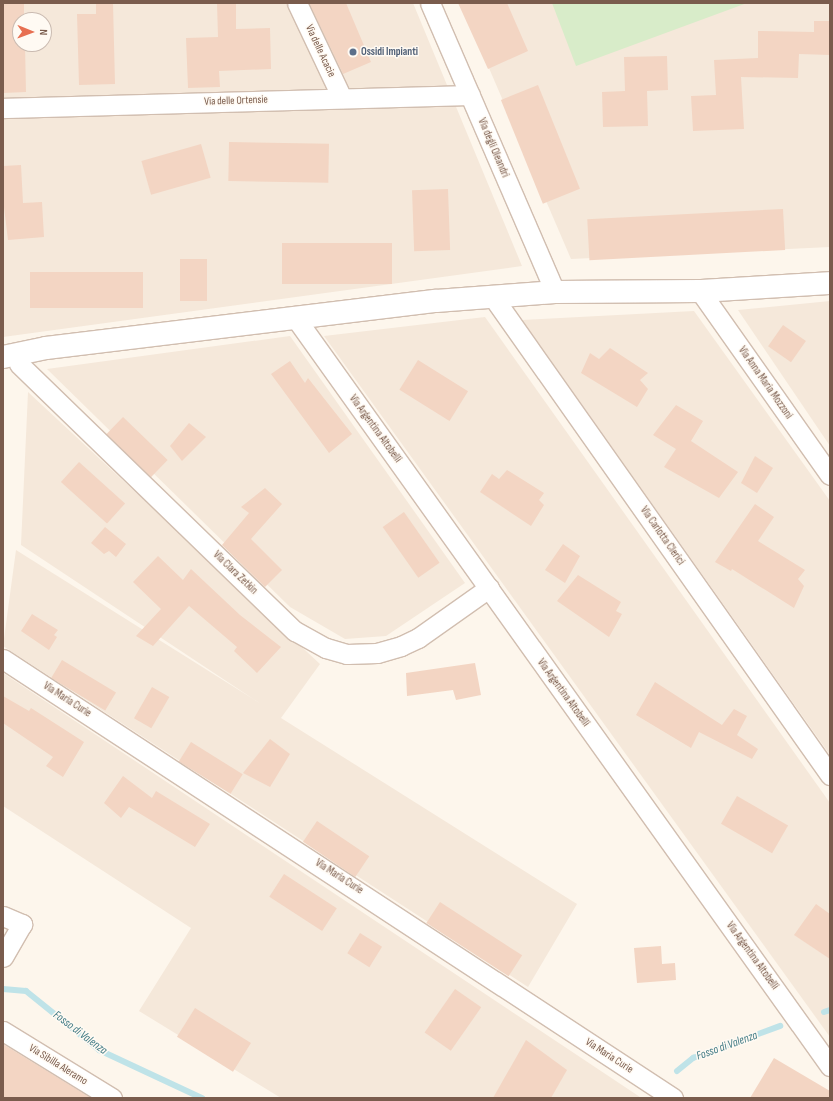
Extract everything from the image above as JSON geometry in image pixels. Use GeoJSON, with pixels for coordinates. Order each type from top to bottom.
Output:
{"type":"FeatureCollection","features":[{"type":"Feature","properties":{"kind":"street","name":"Via delle Acacie"},"geometry":{"type":"LineString","coordinates":[[297,3],[342,98]]}},
{"type":"Feature","properties":{"kind":"street","name":"Via degli Oleandri"},"geometry":{"type":"LineString","coordinates":[[430,3],[555,292]]}},
{"type":"Feature","properties":{"kind":"street","name":"Via delle Ortensie"},"geometry":{"type":"LineString","coordinates":[[3,108],[470,95]]}},
{"type":"Feature","properties":{"kind":"street"},"geometry":{"type":"LineString","coordinates":[[8,363],[46,348],[296,320],[436,301],[555,292],[700,291],[830,283]]}},
{"type":"Feature","properties":{"kind":"street","name":"Via Anna Maria Mozzoni"},"geometry":{"type":"LineString","coordinates":[[700,291],[830,475]]}},
{"type":"Feature","properties":{"kind":"street","name":"Via Carlotta Clerici"},"geometry":{"type":"LineString","coordinates":[[493,297],[830,775]]}},
{"type":"Feature","properties":{"kind":"street","name":"Via Argentina Altobelli"},"geometry":{"type":"LineString","coordinates":[[296,320],[830,1066]]}},
{"type":"Feature","properties":{"kind":"street","name":"Via Clara Zetkin"},"geometry":{"type":"LineString","coordinates":[[8,363],[295,631],[326,648],[347,654],[377,653],[401,646],[418,638],[489,588]]}},
{"type":"Feature","properties":{"kind":"street","name":"Via Maria Curie"},"geometry":{"type":"LineString","coordinates":[[3,658],[673,1098]]}},
{"type":"Feature","properties":{"kind":"street"},"geometry":{"type":"LineString","coordinates":[[3,916],[22,924],[3,957]]}},
{"type":"Feature","properties":{"kind":"street","name":"Via Sibilla Aleramo"},"geometry":{"type":"LineString","coordinates":[[3,1031],[112,1098]]}},
{"type":"Feature","properties":{"kind":"shaded area"},"geometry":{"type":"Polygon","coordinates":[[[3,3],[413,3],[522,266],[3,337],[3,3]]]}},
{"type":"Feature","properties":{"kind":"shaded area"},"geometry":{"type":"Polygon","coordinates":[[[461,3],[830,3],[830,247],[571,259],[461,3]]]}},
{"type":"Feature","properties":{"kind":"shaded area"},"geometry":{"type":"Polygon","coordinates":[[[830,301],[830,446],[738,310],[830,301]]]}},
{"type":"Feature","properties":{"kind":"shaded area"},"geometry":{"type":"Polygon","coordinates":[[[694,311],[830,501],[830,755],[522,320],[694,311]]]}},
{"type":"Feature","properties":{"kind":"shaded area"},"geometry":{"type":"Polygon","coordinates":[[[485,317],[830,803],[830,1037],[324,336],[485,317]]]}},
{"type":"Feature","properties":{"kind":"shaded area"},"geometry":{"type":"Polygon","coordinates":[[[290,336],[465,583],[386,636],[345,639],[290,607],[47,369],[290,336]]]}},
{"type":"Feature","properties":{"kind":"shaded area"},"geometry":{"type":"Polygon","coordinates":[[[28,392],[320,664],[281,718],[577,904],[528,987],[3,646],[16,550],[261,704],[21,545],[28,392]]]}},
{"type":"Feature","properties":{"kind":"shaded area"},"geometry":{"type":"Polygon","coordinates":[[[3,673],[640,1097],[281,1098],[139,1011],[191,928],[3,806],[3,673]]]}},
{"type":"Feature","properties":{"kind":"green space"},"geometry":{"type":"Polygon","coordinates":[[[552,3],[747,3],[576,66],[552,3]]]}},
{"type":"Feature","properties":{"kind":"building"},"geometry":{"type":"Polygon","coordinates":[[[3,3],[24,3],[24,12],[12,12],[12,52],[25,52],[26,92],[3,93],[3,3]]]}},
{"type":"Feature","properties":{"kind":"building"},"geometry":{"type":"Polygon","coordinates":[[[96,3],[113,3],[115,84],[79,85],[77,14],[96,14],[96,3]]]}},
{"type":"Feature","properties":{"kind":"building"},"geometry":{"type":"Polygon","coordinates":[[[217,3],[236,3],[236,29],[270,28],[271,69],[219,71],[220,87],[188,88],[186,38],[218,37],[217,3]]]}},
{"type":"Feature","properties":{"kind":"building"},"geometry":{"type":"Polygon","coordinates":[[[309,3],[346,3],[371,62],[343,74],[309,3]]]}},
{"type":"Feature","properties":{"kind":"building"},"geometry":{"type":"Polygon","coordinates":[[[458,3],[507,3],[528,51],[488,69],[458,3]]]}},
{"type":"Feature","properties":{"kind":"building"},"geometry":{"type":"Polygon","coordinates":[[[814,21],[830,21],[830,55],[799,54],[798,78],[741,77],[744,129],[693,131],[691,96],[716,95],[714,60],[758,58],[758,31],[814,32],[814,21]]]}},
{"type":"Feature","properties":{"kind":"building"},"geometry":{"type":"Polygon","coordinates":[[[667,56],[668,90],[647,91],[648,126],[603,127],[602,92],[625,91],[624,57],[667,56]]]}},
{"type":"Feature","properties":{"kind":"building"},"geometry":{"type":"Polygon","coordinates":[[[538,85],[580,189],[543,204],[501,100],[538,85]]]}},
{"type":"Feature","properties":{"kind":"building"},"geometry":{"type":"Polygon","coordinates":[[[229,142],[329,144],[328,183],[228,181],[229,142]]]}},
{"type":"Feature","properties":{"kind":"building"},"geometry":{"type":"Polygon","coordinates":[[[201,144],[211,178],[151,195],[141,161],[201,144]]]}},
{"type":"Feature","properties":{"kind":"building"},"geometry":{"type":"Polygon","coordinates":[[[21,165],[23,203],[42,202],[44,237],[8,240],[3,199],[3,166],[21,165]]]}},
{"type":"Feature","properties":{"kind":"building"},"geometry":{"type":"Polygon","coordinates":[[[448,189],[450,250],[414,251],[412,190],[448,189]]]}},
{"type":"Feature","properties":{"kind":"building"},"geometry":{"type":"Polygon","coordinates":[[[783,209],[785,250],[589,260],[587,219],[783,209]]]}},
{"type":"Feature","properties":{"kind":"building"},"geometry":{"type":"Polygon","coordinates":[[[282,243],[392,243],[392,284],[282,284],[282,243]]]}},
{"type":"Feature","properties":{"kind":"building"},"geometry":{"type":"Polygon","coordinates":[[[180,259],[207,259],[207,301],[180,301],[180,259]]]}},
{"type":"Feature","properties":{"kind":"building"},"geometry":{"type":"Polygon","coordinates":[[[30,272],[143,272],[143,308],[30,308],[30,272]]]}},
{"type":"Feature","properties":{"kind":"building"},"geometry":{"type":"Polygon","coordinates":[[[783,325],[806,341],[791,362],[768,346],[783,325]]]}},
{"type":"Feature","properties":{"kind":"building"},"geometry":{"type":"Polygon","coordinates":[[[610,348],[648,373],[640,380],[648,389],[637,407],[581,373],[590,353],[599,359],[610,348]]]}},
{"type":"Feature","properties":{"kind":"building"},"geometry":{"type":"Polygon","coordinates":[[[418,360],[468,391],[449,421],[399,390],[418,360]]]}},
{"type":"Feature","properties":{"kind":"building"},"geometry":{"type":"Polygon","coordinates":[[[290,361],[305,383],[308,378],[352,434],[329,453],[271,374],[290,361]]]}},
{"type":"Feature","properties":{"kind":"building"},"geometry":{"type":"Polygon","coordinates":[[[676,405],[703,421],[691,441],[738,472],[719,498],[664,467],[676,449],[653,435],[676,405]]]}},
{"type":"Feature","properties":{"kind":"building"},"geometry":{"type":"Polygon","coordinates":[[[123,417],[168,460],[151,477],[106,434],[123,417]]]}},
{"type":"Feature","properties":{"kind":"building"},"geometry":{"type":"Polygon","coordinates":[[[189,423],[206,437],[182,461],[170,446],[189,423]]]}},
{"type":"Feature","properties":{"kind":"building"},"geometry":{"type":"Polygon","coordinates":[[[755,456],[773,468],[757,493],[741,483],[755,456]]]}},
{"type":"Feature","properties":{"kind":"building"},"geometry":{"type":"Polygon","coordinates":[[[79,462],[125,503],[107,524],[61,482],[79,462]]]}},
{"type":"Feature","properties":{"kind":"building"},"geometry":{"type":"Polygon","coordinates":[[[507,470],[544,493],[539,500],[544,505],[531,526],[480,492],[492,474],[499,479],[507,470]]]}},
{"type":"Feature","properties":{"kind":"building"},"geometry":{"type":"Polygon","coordinates":[[[265,488],[282,504],[251,539],[282,570],[265,587],[222,545],[249,513],[241,507],[265,488]]]}},
{"type":"Feature","properties":{"kind":"building"},"geometry":{"type":"Polygon","coordinates":[[[755,504],[774,517],[758,541],[805,570],[798,579],[804,586],[794,608],[732,569],[731,571],[715,562],[755,504]]]}},
{"type":"Feature","properties":{"kind":"building"},"geometry":{"type":"Polygon","coordinates":[[[404,512],[440,563],[418,578],[383,527],[404,512]]]}},
{"type":"Feature","properties":{"kind":"building"},"geometry":{"type":"Polygon","coordinates":[[[105,527],[126,544],[116,557],[109,551],[104,554],[91,543],[105,527]]]}},
{"type":"Feature","properties":{"kind":"building"},"geometry":{"type":"Polygon","coordinates":[[[563,544],[580,556],[565,583],[545,570],[563,544]]]}},
{"type":"Feature","properties":{"kind":"building"},"geometry":{"type":"Polygon","coordinates":[[[158,556],[183,580],[191,569],[240,615],[281,647],[257,673],[234,651],[237,647],[189,606],[153,646],[136,636],[161,609],[133,582],[158,556]]]}},
{"type":"Feature","properties":{"kind":"building"},"geometry":{"type":"Polygon","coordinates":[[[578,575],[621,602],[616,611],[622,614],[609,637],[557,601],[578,575]]]}},
{"type":"Feature","properties":{"kind":"building"},"geometry":{"type":"Polygon","coordinates":[[[32,614],[58,630],[54,635],[57,637],[49,650],[21,631],[32,614]]]}},
{"type":"Feature","properties":{"kind":"building"},"geometry":{"type":"Polygon","coordinates":[[[62,660],[116,692],[105,710],[51,678],[62,660]]]}},
{"type":"Feature","properties":{"kind":"building"},"geometry":{"type":"Polygon","coordinates":[[[475,663],[481,695],[456,700],[453,690],[407,696],[406,673],[475,663]]]}},
{"type":"Feature","properties":{"kind":"building"},"geometry":{"type":"Polygon","coordinates":[[[655,682],[722,725],[734,709],[747,716],[737,735],[758,749],[752,759],[699,732],[691,748],[636,715],[655,682]]]}},
{"type":"Feature","properties":{"kind":"building"},"geometry":{"type":"Polygon","coordinates":[[[152,687],[169,697],[151,728],[134,718],[152,687]]]}},
{"type":"Feature","properties":{"kind":"building"},"geometry":{"type":"Polygon","coordinates":[[[3,696],[29,711],[31,708],[84,742],[63,777],[46,766],[53,757],[3,723],[3,696]]]}},
{"type":"Feature","properties":{"kind":"building"},"geometry":{"type":"Polygon","coordinates":[[[270,739],[290,754],[270,787],[243,773],[270,739]]]}},
{"type":"Feature","properties":{"kind":"building"},"geometry":{"type":"Polygon","coordinates":[[[191,742],[243,774],[231,794],[179,762],[191,742]]]}},
{"type":"Feature","properties":{"kind":"building"},"geometry":{"type":"Polygon","coordinates":[[[123,776],[152,798],[156,791],[210,824],[195,847],[129,807],[121,818],[104,803],[123,776]]]}},
{"type":"Feature","properties":{"kind":"building"},"geometry":{"type":"Polygon","coordinates":[[[737,796],[788,826],[772,853],[721,824],[737,796]]]}},
{"type":"Feature","properties":{"kind":"building"},"geometry":{"type":"Polygon","coordinates":[[[317,821],[369,856],[355,877],[303,842],[317,821]]]}},
{"type":"Feature","properties":{"kind":"building"},"geometry":{"type":"Polygon","coordinates":[[[284,874],[337,908],[322,931],[269,897],[284,874]]]}},
{"type":"Feature","properties":{"kind":"building"},"geometry":{"type":"Polygon","coordinates":[[[440,902],[522,955],[509,976],[426,923],[440,902]]]}},
{"type":"Feature","properties":{"kind":"building"},"geometry":{"type":"Polygon","coordinates":[[[816,904],[830,914],[830,959],[794,935],[816,904]]]}},
{"type":"Feature","properties":{"kind":"building"},"geometry":{"type":"Polygon","coordinates":[[[360,933],[382,947],[369,967],[347,953],[360,933]]]}},
{"type":"Feature","properties":{"kind":"building"},"geometry":{"type":"Polygon","coordinates":[[[661,946],[662,964],[675,963],[676,980],[637,983],[634,948],[661,946]]]}},
{"type":"Feature","properties":{"kind":"building"},"geometry":{"type":"Polygon","coordinates":[[[455,989],[481,1007],[451,1051],[425,1032],[455,989]]]}},
{"type":"Feature","properties":{"kind":"building"},"geometry":{"type":"Polygon","coordinates":[[[195,1008],[251,1043],[233,1072],[177,1037],[195,1008]]]}},
{"type":"Feature","properties":{"kind":"building"},"geometry":{"type":"Polygon","coordinates":[[[526,1040],[567,1070],[551,1098],[493,1098],[526,1040]]]}},
{"type":"Feature","properties":{"kind":"building"},"geometry":{"type":"Polygon","coordinates":[[[3,1044],[78,1090],[91,1098],[3,1098],[3,1044]]]}},
{"type":"Feature","properties":{"kind":"building"},"geometry":{"type":"Polygon","coordinates":[[[774,1058],[830,1091],[830,1098],[750,1098],[774,1058]]]}},
{"type":"Feature","properties":{"kind":"waterway","name":"Fosso di Valenza"},"geometry":{"type":"LineString","coordinates":[[3,989],[26,991],[99,1050],[202,1098]]}},
{"type":"Feature","properties":{"kind":"waterway","name":"Fosso di Valenza"},"geometry":{"type":"LineString","coordinates":[[824,1012],[830,1010]]}},
{"type":"Feature","properties":{"kind":"waterway","name":"Fosso di Valenza"},"geometry":{"type":"LineString","coordinates":[[677,1071],[693,1058],[780,1026]]}},
{"type":"Feature","properties":{"kind":"place","name":"Ossidi Impianti"},"geometry":{"type":"Point","coordinates":[353,52]}}]}
